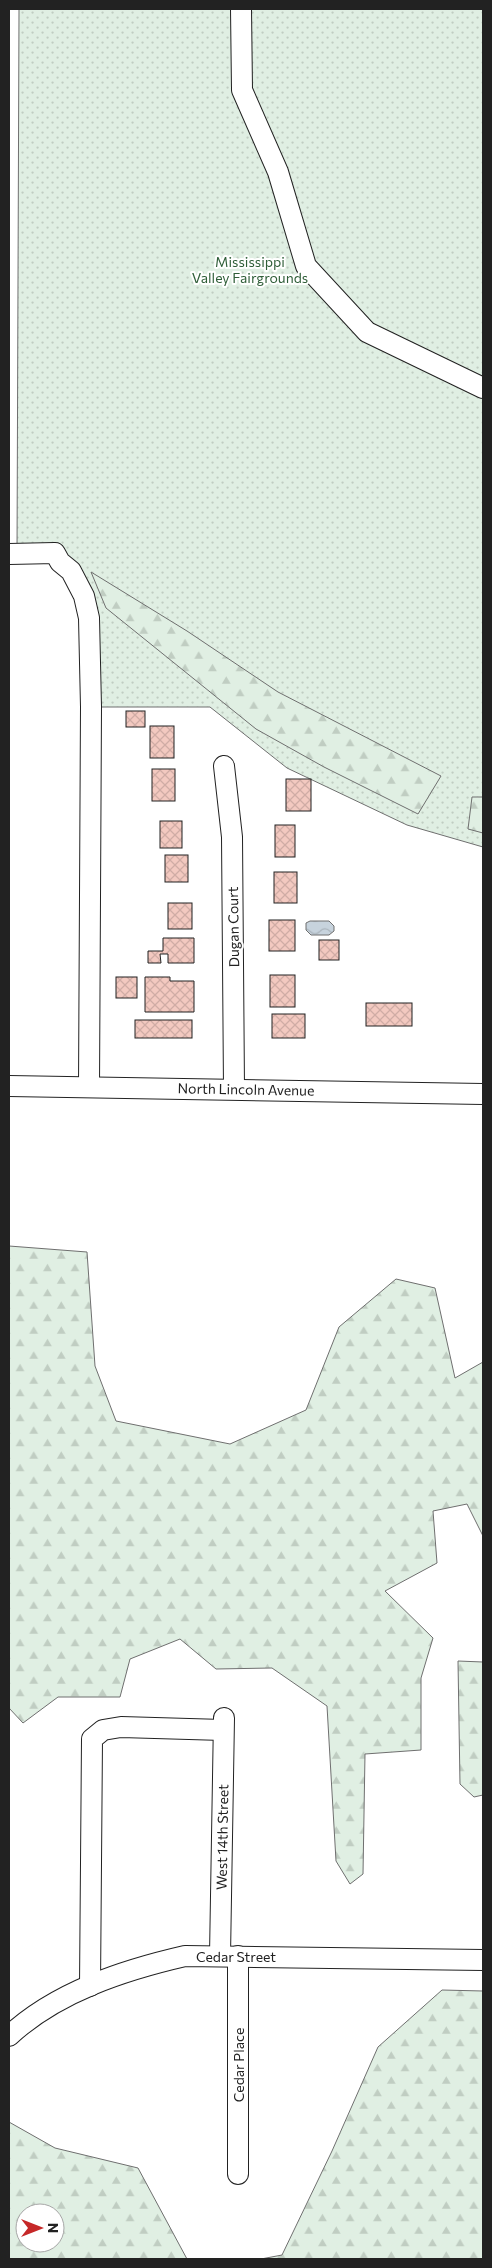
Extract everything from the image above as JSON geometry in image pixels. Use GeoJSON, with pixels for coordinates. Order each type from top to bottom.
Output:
{"type":"FeatureCollection","features":[{"type":"Feature","properties":{"kind":"street"},"geometry":{"type":"LineString","coordinates":[[241,9],[242,90],[278,172],[306,266],[367,332],[483,388]]}},
{"type":"Feature","properties":{"kind":"street"},"geometry":{"type":"LineString","coordinates":[[9,554],[55,553],[60,562],[71,571],[84,596],[89,618],[92,707],[89,1087]]}},
{"type":"Feature","properties":{"kind":"street","name":"Dugan Court"},"geometry":{"type":"LineString","coordinates":[[224,766],[232,837],[234,1088]]}},
{"type":"Feature","properties":{"kind":"street","name":"North Lincoln Avenue"},"geometry":{"type":"LineString","coordinates":[[9,1086],[234,1088],[483,1094]]}},
{"type":"Feature","properties":{"kind":"street","name":"West 14th Street"},"geometry":{"type":"LineString","coordinates":[[90,1986],[92,1739],[103,1730],[121,1727],[224,1724],[229,1956]]}},
{"type":"Feature","properties":{"kind":"street","name":"Cedar Street"},"geometry":{"type":"LineString","coordinates":[[9,2036],[19,2026],[71,1994],[158,1962],[185,1956],[483,1960]]}},
{"type":"Feature","properties":{"kind":"street","name":"Cedar Place"},"geometry":{"type":"LineString","coordinates":[[229,1956],[238,2174]]}},
{"type":"Feature","properties":{"kind":"green space","name":"Mississippi Valley Fairgrounds"},"geometry":{"type":"Polygon","coordinates":[[[19,9],[483,9],[483,847],[407,825],[287,768],[210,707],[91,707],[89,618],[60,562],[17,554],[19,9]]]}},
{"type":"Feature","properties":{"kind":"green space"},"geometry":{"type":"Polygon","coordinates":[[[91,572],[187,631],[278,692],[441,776],[418,814],[324,767],[256,729],[106,608],[91,572]]]}},
{"type":"Feature","properties":{"kind":"green space"},"geometry":{"type":"Polygon","coordinates":[[[472,797],[483,797],[483,833],[468,829],[472,797]]]}},
{"type":"Feature","properties":{"kind":"green space"},"geometry":{"type":"Polygon","coordinates":[[[9,1246],[87,1252],[95,1366],[116,1421],[230,1444],[306,1410],[339,1327],[396,1279],[435,1288],[455,1378],[483,1362],[483,1536],[467,1504],[433,1511],[437,1563],[385,1591],[433,1638],[421,1678],[421,1750],[365,1754],[363,1874],[350,1884],[336,1861],[327,1706],[272,1668],[216,1669],[180,1639],[130,1659],[120,1697],[58,1697],[23,1723],[9,1708],[9,1246]]]}},
{"type":"Feature","properties":{"kind":"green space"},"geometry":{"type":"Polygon","coordinates":[[[458,1661],[483,1662],[483,1795],[474,1797],[460,1784],[458,1661]]]}},
{"type":"Feature","properties":{"kind":"green space"},"geometry":{"type":"Polygon","coordinates":[[[442,1990],[483,1991],[483,2259],[261,2259],[282,2255],[332,2151],[378,2047],[442,1990]]]}},
{"type":"Feature","properties":{"kind":"green space"},"geometry":{"type":"Polygon","coordinates":[[[9,2122],[55,2148],[138,2168],[187,2259],[9,2259],[9,2122]]]}},
{"type":"Feature","properties":{"kind":"water"},"geometry":{"type":"Polygon","coordinates":[[[310,921],[329,921],[334,926],[334,931],[329,935],[311,935],[306,930],[306,923],[310,921]]]}},
{"type":"Feature","properties":{"kind":"building"},"geometry":{"type":"Polygon","coordinates":[[[126,711],[145,711],[145,727],[126,727],[126,711]]]}},
{"type":"Feature","properties":{"kind":"building"},"geometry":{"type":"Polygon","coordinates":[[[150,726],[174,726],[174,758],[150,758],[150,726]]]}},
{"type":"Feature","properties":{"kind":"building"},"geometry":{"type":"Polygon","coordinates":[[[152,769],[175,769],[175,801],[152,801],[152,769]]]}},
{"type":"Feature","properties":{"kind":"building"},"geometry":{"type":"Polygon","coordinates":[[[286,779],[311,779],[311,811],[286,811],[286,779]]]}},
{"type":"Feature","properties":{"kind":"building"},"geometry":{"type":"Polygon","coordinates":[[[160,821],[182,821],[182,848],[160,848],[160,821]]]}},
{"type":"Feature","properties":{"kind":"building"},"geometry":{"type":"Polygon","coordinates":[[[275,825],[295,825],[295,857],[275,857],[275,825]]]}},
{"type":"Feature","properties":{"kind":"building"},"geometry":{"type":"Polygon","coordinates":[[[165,855],[188,855],[188,882],[165,882],[165,855]]]}},
{"type":"Feature","properties":{"kind":"building"},"geometry":{"type":"Polygon","coordinates":[[[274,872],[297,872],[297,903],[274,903],[274,872]]]}},
{"type":"Feature","properties":{"kind":"building"},"geometry":{"type":"Polygon","coordinates":[[[168,903],[192,903],[192,929],[168,929],[168,903]]]}},
{"type":"Feature","properties":{"kind":"building"},"geometry":{"type":"Polygon","coordinates":[[[269,920],[295,920],[295,951],[269,951],[269,920]]]}},
{"type":"Feature","properties":{"kind":"building"},"geometry":{"type":"Polygon","coordinates":[[[163,938],[194,938],[194,963],[168,963],[168,954],[160,954],[161,963],[148,963],[148,951],[163,951],[163,938]]]}},
{"type":"Feature","properties":{"kind":"building"},"geometry":{"type":"Polygon","coordinates":[[[319,940],[339,940],[339,960],[319,960],[319,940]]]}},
{"type":"Feature","properties":{"kind":"building"},"geometry":{"type":"Polygon","coordinates":[[[270,975],[295,975],[295,1007],[270,1007],[270,975]]]}},
{"type":"Feature","properties":{"kind":"building"},"geometry":{"type":"Polygon","coordinates":[[[116,977],[137,977],[137,998],[116,998],[116,977]]]}},
{"type":"Feature","properties":{"kind":"building"},"geometry":{"type":"Polygon","coordinates":[[[145,977],[170,977],[170,981],[194,981],[194,1012],[145,1012],[145,977]]]}},
{"type":"Feature","properties":{"kind":"building"},"geometry":{"type":"Polygon","coordinates":[[[366,1003],[412,1003],[412,1026],[366,1026],[366,1003]]]}},
{"type":"Feature","properties":{"kind":"building"},"geometry":{"type":"Polygon","coordinates":[[[272,1014],[305,1014],[305,1038],[272,1038],[272,1014]]]}},
{"type":"Feature","properties":{"kind":"building"},"geometry":{"type":"Polygon","coordinates":[[[135,1020],[192,1020],[192,1038],[135,1038],[135,1020]]]}}]}
